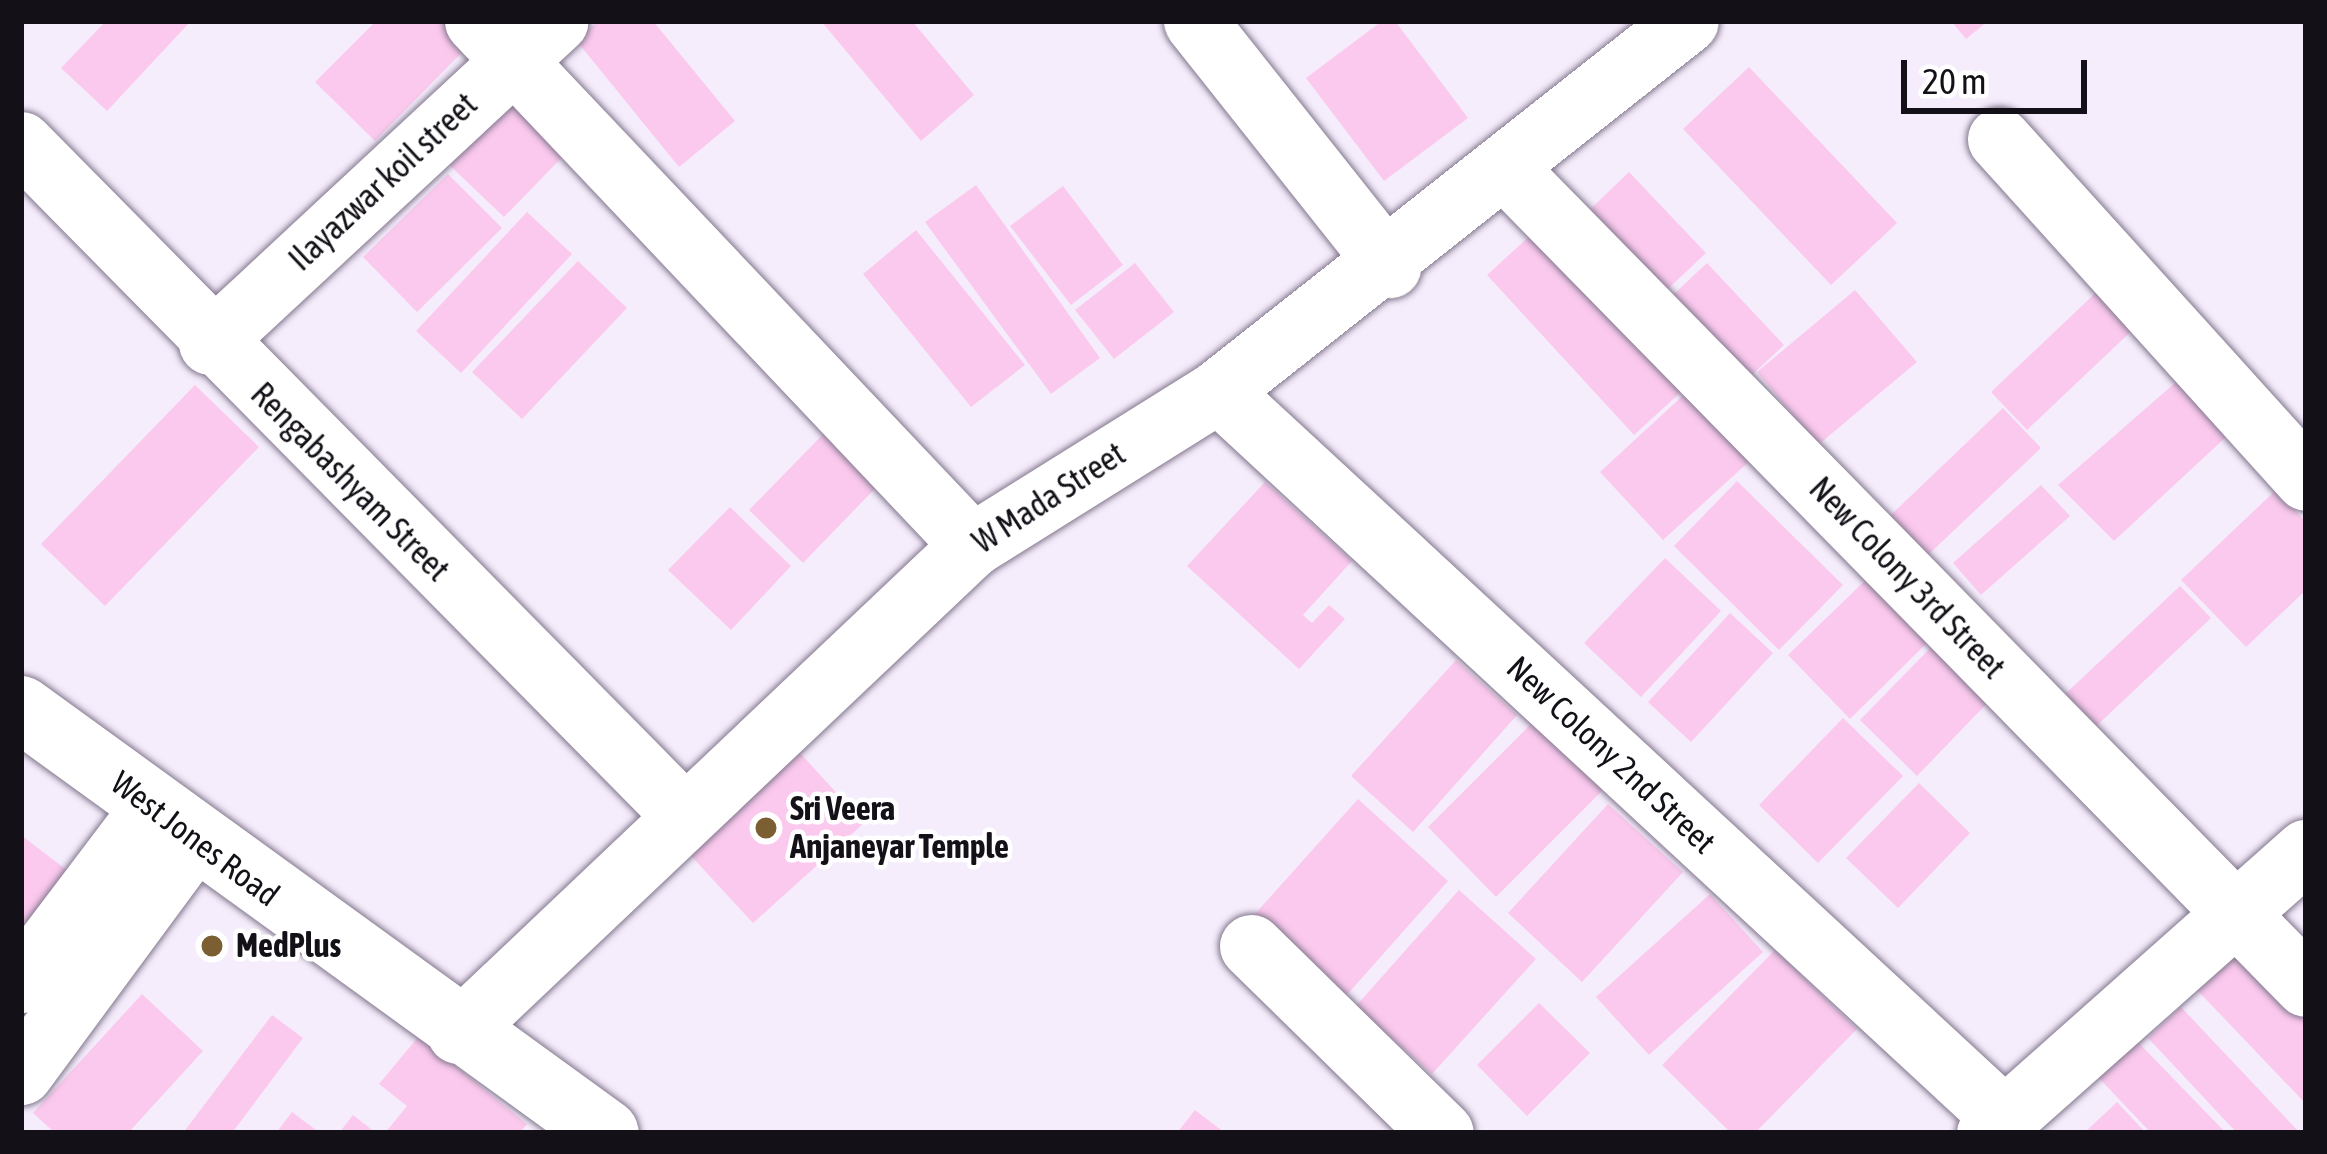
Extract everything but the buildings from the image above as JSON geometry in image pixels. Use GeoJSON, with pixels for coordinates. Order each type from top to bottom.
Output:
{"type":"FeatureCollection","features":[{"type":"Feature","properties":{"kind":"street"},"geometry":{"type":"LineString","coordinates":[[1195,21],[1388,266]]}},
{"type":"Feature","properties":{"kind":"street","name":"W Mada Street"},"geometry":{"type":"LineString","coordinates":[[458,1032],[972,545],[1218,391],[1388,266],[1687,21]]}},
{"type":"Feature","properties":{"kind":"street"},"geometry":{"type":"LineString","coordinates":[[515,34],[972,545]]}},
{"type":"Feature","properties":{"kind":"street","name":"Ilayazwar koil street"},"geometry":{"type":"LineString","coordinates":[[210,344],[515,34]]}},
{"type":"Feature","properties":{"kind":"street"},"geometry":{"type":"LineString","coordinates":[[1999,140],[2306,479]]}},
{"type":"Feature","properties":{"kind":"street","name":"Rengabashyam Street"},"geometry":{"type":"LineString","coordinates":[[21,142],[210,344],[685,816]]}},
{"type":"Feature","properties":{"kind":"street","name":"New Colony 3rd Street"},"geometry":{"type":"LineString","coordinates":[[1508,171],[2306,985]]}},
{"type":"Feature","properties":{"kind":"street","name":"New Colony 2nd Street"},"geometry":{"type":"LineString","coordinates":[[1218,391],[1996,1126]]}},
{"type":"Feature","properties":{"kind":"street","name":"West Jones Road"},"geometry":{"type":"LineString","coordinates":[[21,709],[458,1032],[606,1133]]}},
{"type":"Feature","properties":{"kind":"street"},"geometry":{"type":"LineString","coordinates":[[21,981],[172,823]]}},
{"type":"Feature","properties":{"kind":"street"},"geometry":{"type":"LineString","coordinates":[[21,1072],[172,823]]}},
{"type":"Feature","properties":{"kind":"street"},"geometry":{"type":"LineString","coordinates":[[1996,1126],[2306,851]]}},
{"type":"Feature","properties":{"kind":"street"},"geometry":{"type":"LineString","coordinates":[[1251,946],[1442,1133]]}},
{"type":"Feature","properties":{"kind":"place","name":"Sri Veera Anjaneyar Temple"},"geometry":{"type":"Point","coordinates":[766,828]}},
{"type":"Feature","properties":{"kind":"place","name":"MedPlus"},"geometry":{"type":"Point","coordinates":[212,946]}}]}
